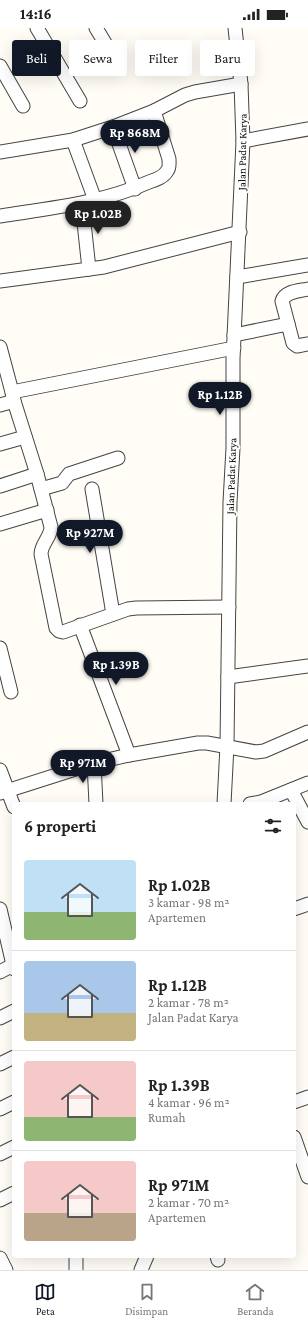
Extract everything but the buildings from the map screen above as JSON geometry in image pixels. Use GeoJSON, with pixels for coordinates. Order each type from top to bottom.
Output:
{"type":"FeatureCollection","features":[{"type":"Feature","properties":{"kind":"street"},"geometry":{"type":"LineString","coordinates":[[37,28],[80,101]]}},
{"type":"Feature","properties":{"kind":"street"},"geometry":{"type":"LineString","coordinates":[[96,28],[103,40]]}},
{"type":"Feature","properties":{"kind":"street","name":"Jalan Padat Karya"},"geometry":{"type":"LineString","coordinates":[[224,802],[227,746],[228,607],[230,502],[233,448],[234,334],[240,232],[243,141],[241,84],[235,28]]}},
{"type":"Feature","properties":{"kind":"street"},"geometry":{"type":"LineString","coordinates":[[0,66],[24,106]]}},
{"type":"Feature","properties":{"kind":"street"},"geometry":{"type":"LineString","coordinates":[[0,152],[73,140],[113,128],[195,92],[241,84]]}},
{"type":"Feature","properties":{"kind":"street"},"geometry":{"type":"LineString","coordinates":[[0,216],[82,204],[135,189],[162,177],[167,172],[170,165],[154,111]]}},
{"type":"Feature","properties":{"kind":"street"},"geometry":{"type":"LineString","coordinates":[[113,128],[135,189]]}},
{"type":"Feature","properties":{"kind":"street"},"geometry":{"type":"LineString","coordinates":[[243,141],[308,129]]}},
{"type":"Feature","properties":{"kind":"street"},"geometry":{"type":"LineString","coordinates":[[73,140],[95,200]]}},
{"type":"Feature","properties":{"kind":"street"},"geometry":{"type":"LineString","coordinates":[[82,204],[89,269]]}},
{"type":"Feature","properties":{"kind":"street"},"geometry":{"type":"LineString","coordinates":[[0,282],[104,267],[240,232]]}},
{"type":"Feature","properties":{"kind":"street"},"geometry":{"type":"LineString","coordinates":[[237,277],[308,265]]}},
{"type":"Feature","properties":{"kind":"street"},"geometry":{"type":"LineString","coordinates":[[308,289],[289,293],[284,297],[283,305],[294,344],[298,346],[308,344]]}},
{"type":"Feature","properties":{"kind":"street"},"geometry":{"type":"LineString","coordinates":[[234,334],[288,324]]}},
{"type":"Feature","properties":{"kind":"street"},"geometry":{"type":"LineString","coordinates":[[0,347],[2,362],[47,510],[51,531],[42,546],[41,554],[56,628],[63,632],[128,609],[145,607],[228,607]]}},
{"type":"Feature","properties":{"kind":"street"},"geometry":{"type":"LineString","coordinates":[[0,405],[13,397],[234,348]]}},
{"type":"Feature","properties":{"kind":"street"},"geometry":{"type":"LineString","coordinates":[[0,444],[25,437]]}},
{"type":"Feature","properties":{"kind":"street"},"geometry":{"type":"LineString","coordinates":[[41,489],[62,483],[69,474],[118,458]]}},
{"type":"Feature","properties":{"kind":"street"},"geometry":{"type":"LineString","coordinates":[[0,486],[37,474]]}},
{"type":"Feature","properties":{"kind":"street"},"geometry":{"type":"LineString","coordinates":[[92,489],[113,614]]}},
{"type":"Feature","properties":{"kind":"street"},"geometry":{"type":"LineString","coordinates":[[0,524],[47,510]]}},
{"type":"Feature","properties":{"kind":"street"},"geometry":{"type":"LineString","coordinates":[[80,625],[129,755]]}},
{"type":"Feature","properties":{"kind":"street"},"geometry":{"type":"LineString","coordinates":[[0,648],[12,692]]}},
{"type":"Feature","properties":{"kind":"street"},"geometry":{"type":"LineString","coordinates":[[228,677],[308,666]]}},
{"type":"Feature","properties":{"kind":"street"},"geometry":{"type":"LineString","coordinates":[[4,792],[94,763],[129,755],[198,743],[227,746],[256,752],[264,751],[308,732]]}},
{"type":"Feature","properties":{"kind":"street"},"geometry":{"type":"LineString","coordinates":[[94,763],[96,802]]}},
{"type":"Feature","properties":{"kind":"street"},"geometry":{"type":"LineString","coordinates":[[0,770],[4,792],[12,804]]}},
{"type":"Feature","properties":{"kind":"street"},"geometry":{"type":"LineString","coordinates":[[261,802],[308,783]]}},
{"type":"Feature","properties":{"kind":"street"},"geometry":{"type":"LineString","coordinates":[[291,790],[308,822]]}},
{"type":"Feature","properties":{"kind":"street"},"geometry":{"type":"LineString","coordinates":[[0,909],[2,925],[12,963]]}},
{"type":"Feature","properties":{"kind":"street"},"geometry":{"type":"LineString","coordinates":[[0,972],[12,967]]}},
{"type":"Feature","properties":{"kind":"street"},"geometry":{"type":"LineString","coordinates":[[0,1018],[12,1012]]}},
{"type":"Feature","properties":{"kind":"street"},"geometry":{"type":"LineString","coordinates":[[0,1064],[12,1058]]}},
{"type":"Feature","properties":{"kind":"street"},"geometry":{"type":"LineString","coordinates":[[296,1101],[308,1097]]}},
{"type":"Feature","properties":{"kind":"street"},"geometry":{"type":"LineString","coordinates":[[0,1109],[12,1103]]}},
{"type":"Feature","properties":{"kind":"street"},"geometry":{"type":"LineString","coordinates":[[296,1145],[308,1177]]}},
{"type":"Feature","properties":{"kind":"street"},"geometry":{"type":"LineString","coordinates":[[0,1154],[12,1148]]}},
{"type":"Feature","properties":{"kind":"street"},"geometry":{"type":"LineString","coordinates":[[0,1200],[12,1194]]}},
{"type":"Feature","properties":{"kind":"street"},"geometry":{"type":"LineString","coordinates":[[0,1258],[6,1270]]}},
{"type":"Feature","properties":{"kind":"street"},"geometry":{"type":"LineString","coordinates":[[76,1258],[76,1270]]}},
{"type":"Feature","properties":{"kind":"street"},"geometry":{"type":"LineString","coordinates":[[141,1270],[146,1258]]}}]}
